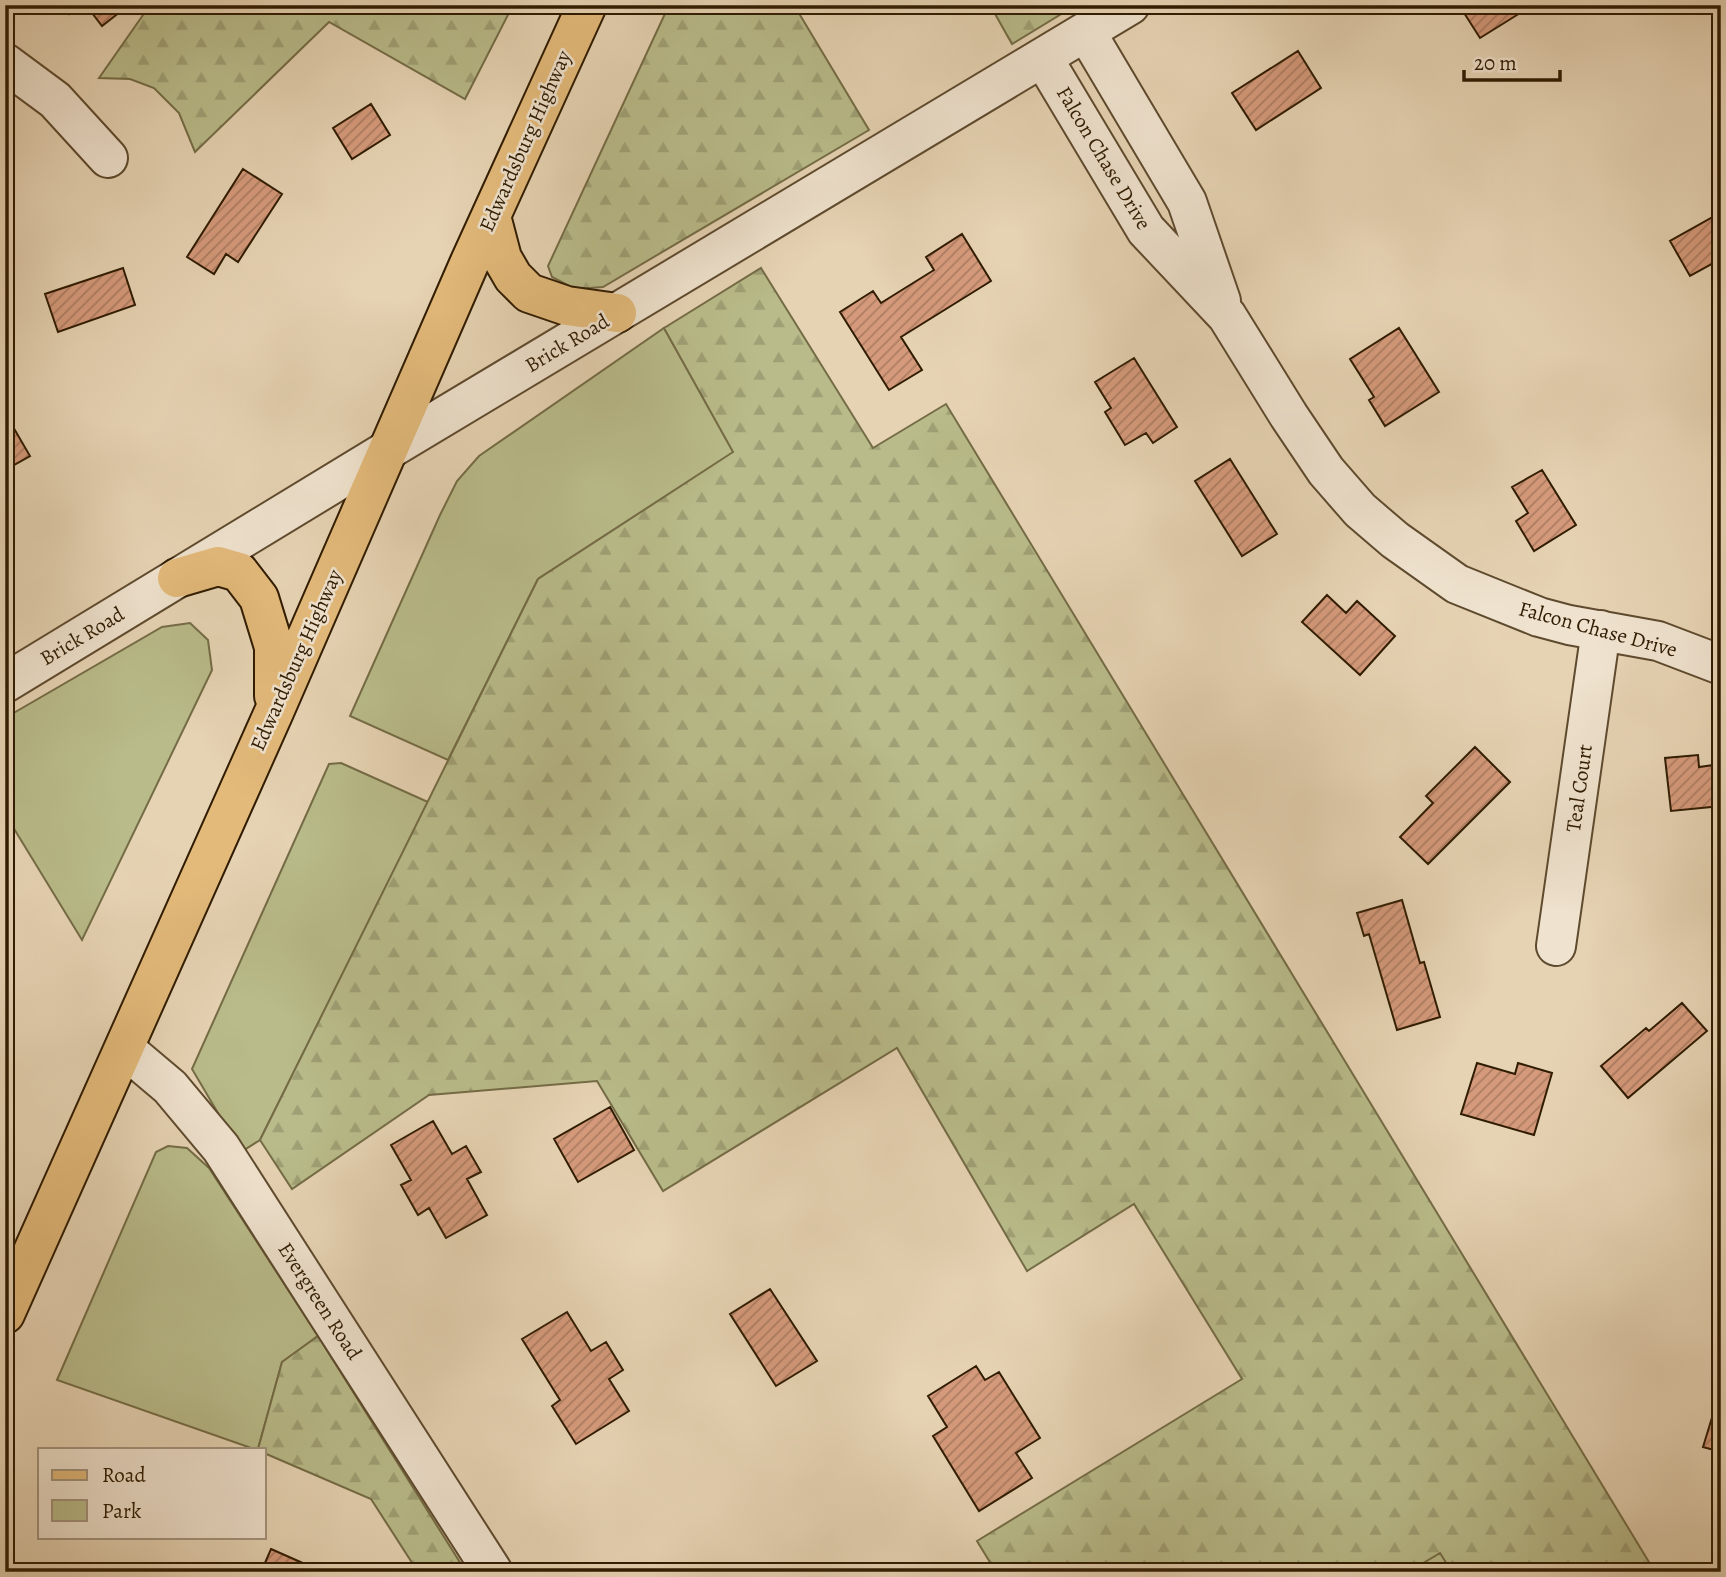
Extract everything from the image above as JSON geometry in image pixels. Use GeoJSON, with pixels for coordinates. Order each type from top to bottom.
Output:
{"type":"FeatureCollection","features":[{"type":"Feature","properties":{"kind":"main road","name":"Edwardsburg Highway"},"geometry":{"type":"LineString","coordinates":[[5,1314],[587,5]]}},
{"type":"Feature","properties":{"kind":"main road"},"geometry":{"type":"LineString","coordinates":[[491,216],[502,258],[513,277],[528,293],[567,306],[617,313]]}},
{"type":"Feature","properties":{"kind":"main road"},"geometry":{"type":"LineString","coordinates":[[177,578],[218,566],[239,572],[259,598],[274,647],[274,712]]}},
{"type":"Feature","properties":{"kind":"street","name":"Brick Road"},"geometry":{"type":"LineString","coordinates":[[5,683],[387,450],[1130,5]]}},
{"type":"Feature","properties":{"kind":"street","name":"Falcon Chase Drive"},"geometry":{"type":"LineString","coordinates":[[1086,32],[1187,202],[1227,316]]}},
{"type":"Feature","properties":{"kind":"street","name":"Falcon Chase Drive"},"geometry":{"type":"LineString","coordinates":[[1043,58],[1146,230],[1227,316],[1326,471],[1360,510],[1395,540],[1457,584],[1539,617],[1658,641],[1721,665]]}},
{"type":"Feature","properties":{"kind":"street"},"geometry":{"type":"LineString","coordinates":[[5,62],[55,100],[108,158]]}},
{"type":"Feature","properties":{"kind":"street","name":"Teal Court"},"geometry":{"type":"LineString","coordinates":[[1556,946],[1601,630]]}},
{"type":"Feature","properties":{"kind":"street","name":"Evergreen Road"},"geometry":{"type":"LineString","coordinates":[[125,1049],[170,1087],[221,1148],[493,1572]]}},
{"type":"Feature","properties":{"kind":"green space"},"geometry":{"type":"Polygon","coordinates":[[[150,5],[513,5],[465,99],[329,22],[195,152],[179,113],[154,88],[130,79],[99,78],[150,5]]]}},
{"type":"Feature","properties":{"kind":"green space"},"geometry":{"type":"Polygon","coordinates":[[[669,5],[794,5],[869,130],[603,287],[575,289],[552,277],[548,266],[669,5]]]}},
{"type":"Feature","properties":{"kind":"green space"},"geometry":{"type":"Polygon","coordinates":[[[990,5],[1076,5],[1012,44],[990,5]]]}},
{"type":"Feature","properties":{"kind":"green space"},"geometry":{"type":"Polygon","coordinates":[[[761,268],[873,448],[946,404],[1655,1572],[1452,1572],[1440,1553],[1408,1572],[996,1572],[977,1541],[1242,1379],[1134,1204],[1027,1271],[897,1048],[663,1191],[597,1081],[429,1095],[292,1189],[260,1140],[538,579],[733,452],[664,328],[761,268]]]}},
{"type":"Feature","properties":{"kind":"green space"},"geometry":{"type":"Polygon","coordinates":[[[664,328],[734,452],[538,579],[448,760],[350,716],[457,481],[479,456],[664,328]]]}},
{"type":"Feature","properties":{"kind":"green space"},"geometry":{"type":"Polygon","coordinates":[[[190,623],[208,640],[212,670],[82,940],[5,814],[5,718],[162,627],[190,623]]]}},
{"type":"Feature","properties":{"kind":"green space"},"geometry":{"type":"Polygon","coordinates":[[[341,763],[428,802],[260,1140],[241,1152],[192,1069],[329,764],[341,763]]]}},
{"type":"Feature","properties":{"kind":"green space"},"geometry":{"type":"Polygon","coordinates":[[[168,1146],[187,1148],[209,1168],[318,1336],[282,1362],[258,1448],[251,1448],[57,1380],[156,1152],[168,1146]]]}},
{"type":"Feature","properties":{"kind":"green space"},"geometry":{"type":"Polygon","coordinates":[[[318,1336],[466,1572],[418,1572],[371,1499],[266,1454],[266,1448],[258,1448],[282,1362],[318,1336]]]}},
{"type":"Feature","properties":{"kind":"green space"},"geometry":{"type":"Polygon","coordinates":[[[1441,1552],[1452,1572],[1408,1572],[1441,1552]]]}},
{"type":"Feature","properties":{"kind":"building"},"geometry":{"type":"Polygon","coordinates":[[[60,5],[78,5],[69,14],[60,5]]]}},
{"type":"Feature","properties":{"kind":"building"},"geometry":{"type":"Polygon","coordinates":[[[86,5],[123,5],[125,8],[102,26],[86,5]]]}},
{"type":"Feature","properties":{"kind":"building"},"geometry":{"type":"Polygon","coordinates":[[[1459,5],[1533,5],[1480,38],[1459,5]]]}},
{"type":"Feature","properties":{"kind":"building"},"geometry":{"type":"Polygon","coordinates":[[[1298,51],[1321,88],[1256,130],[1232,93],[1298,51]]]}},
{"type":"Feature","properties":{"kind":"building"},"geometry":{"type":"Polygon","coordinates":[[[371,104],[390,135],[352,159],[333,128],[371,104]]]}},
{"type":"Feature","properties":{"kind":"building"},"geometry":{"type":"Polygon","coordinates":[[[243,169],[282,194],[238,262],[226,254],[214,274],[187,257],[243,169]]]}},
{"type":"Feature","properties":{"kind":"building"},"geometry":{"type":"Polygon","coordinates":[[[1720,213],[1721,259],[1690,276],[1670,241],[1720,213]]]}},
{"type":"Feature","properties":{"kind":"building"},"geometry":{"type":"Polygon","coordinates":[[[962,234],[991,281],[901,337],[922,370],[889,390],[840,312],[873,291],[881,303],[934,270],[926,257],[962,234]]]}},
{"type":"Feature","properties":{"kind":"building"},"geometry":{"type":"Polygon","coordinates":[[[123,268],[135,305],[58,332],[45,294],[123,268]]]}},
{"type":"Feature","properties":{"kind":"building"},"geometry":{"type":"Polygon","coordinates":[[[1399,328],[1439,392],[1385,426],[1369,400],[1374,397],[1350,359],[1399,328]]]}},
{"type":"Feature","properties":{"kind":"building"},"geometry":{"type":"Polygon","coordinates":[[[1134,358],[1177,427],[1153,443],[1146,433],[1125,445],[1105,412],[1111,408],[1095,382],[1134,358]]]}},
{"type":"Feature","properties":{"kind":"building"},"geometry":{"type":"Polygon","coordinates":[[[5,413],[30,456],[5,470],[5,413]]]}},
{"type":"Feature","properties":{"kind":"building"},"geometry":{"type":"Polygon","coordinates":[[[1230,459],[1277,534],[1242,556],[1195,481],[1230,459]]]}},
{"type":"Feature","properties":{"kind":"building"},"geometry":{"type":"Polygon","coordinates":[[[1542,470],[1576,525],[1534,551],[1516,521],[1528,513],[1512,487],[1542,470]]]}},
{"type":"Feature","properties":{"kind":"building"},"geometry":{"type":"Polygon","coordinates":[[[1327,595],[1346,613],[1357,601],[1395,636],[1360,675],[1302,622],[1327,595]]]}},
{"type":"Feature","properties":{"kind":"building"},"geometry":{"type":"Polygon","coordinates":[[[1475,747],[1510,782],[1428,864],[1400,837],[1433,803],[1426,796],[1475,747]]]}},
{"type":"Feature","properties":{"kind":"building"},"geometry":{"type":"Polygon","coordinates":[[[1698,755],[1699,767],[1721,764],[1721,806],[1671,811],[1665,758],[1698,755]]]}},
{"type":"Feature","properties":{"kind":"building"},"geometry":{"type":"Polygon","coordinates":[[[1402,900],[1420,963],[1424,962],[1440,1017],[1397,1030],[1369,934],[1364,936],[1357,913],[1402,900]]]}},
{"type":"Feature","properties":{"kind":"building"},"geometry":{"type":"Polygon","coordinates":[[[1682,1003],[1707,1031],[1628,1098],[1601,1066],[1646,1028],[1649,1031],[1682,1003]]]}},
{"type":"Feature","properties":{"kind":"building"},"geometry":{"type":"Polygon","coordinates":[[[1477,1063],[1515,1074],[1518,1063],[1552,1073],[1534,1135],[1461,1114],[1477,1063]]]}},
{"type":"Feature","properties":{"kind":"building"},"geometry":{"type":"Polygon","coordinates":[[[610,1107],[634,1150],[578,1182],[554,1139],[610,1107]]]}},
{"type":"Feature","properties":{"kind":"building"},"geometry":{"type":"Polygon","coordinates":[[[433,1121],[452,1154],[466,1146],[481,1172],[467,1179],[487,1215],[446,1238],[429,1208],[418,1215],[401,1185],[411,1180],[391,1145],[433,1121]]]}},
{"type":"Feature","properties":{"kind":"building"},"geometry":{"type":"Polygon","coordinates":[[[770,1289],[817,1361],[776,1386],[730,1314],[770,1289]]]}},
{"type":"Feature","properties":{"kind":"building"},"geometry":{"type":"Polygon","coordinates":[[[567,1312],[591,1351],[606,1342],[623,1370],[609,1379],[629,1411],[576,1444],[552,1406],[560,1400],[522,1339],[567,1312]]]}},
{"type":"Feature","properties":{"kind":"building"},"geometry":{"type":"Polygon","coordinates":[[[976,1366],[985,1380],[999,1372],[1040,1438],[1016,1453],[1032,1478],[979,1511],[933,1436],[947,1427],[928,1396],[976,1366]]]}},
{"type":"Feature","properties":{"kind":"building"},"geometry":{"type":"Polygon","coordinates":[[[1721,1388],[1721,1452],[1703,1447],[1721,1388]]]}},
{"type":"Feature","properties":{"kind":"building"},"geometry":{"type":"Polygon","coordinates":[[[271,1549],[323,1572],[261,1572],[271,1549]]]}}]}
